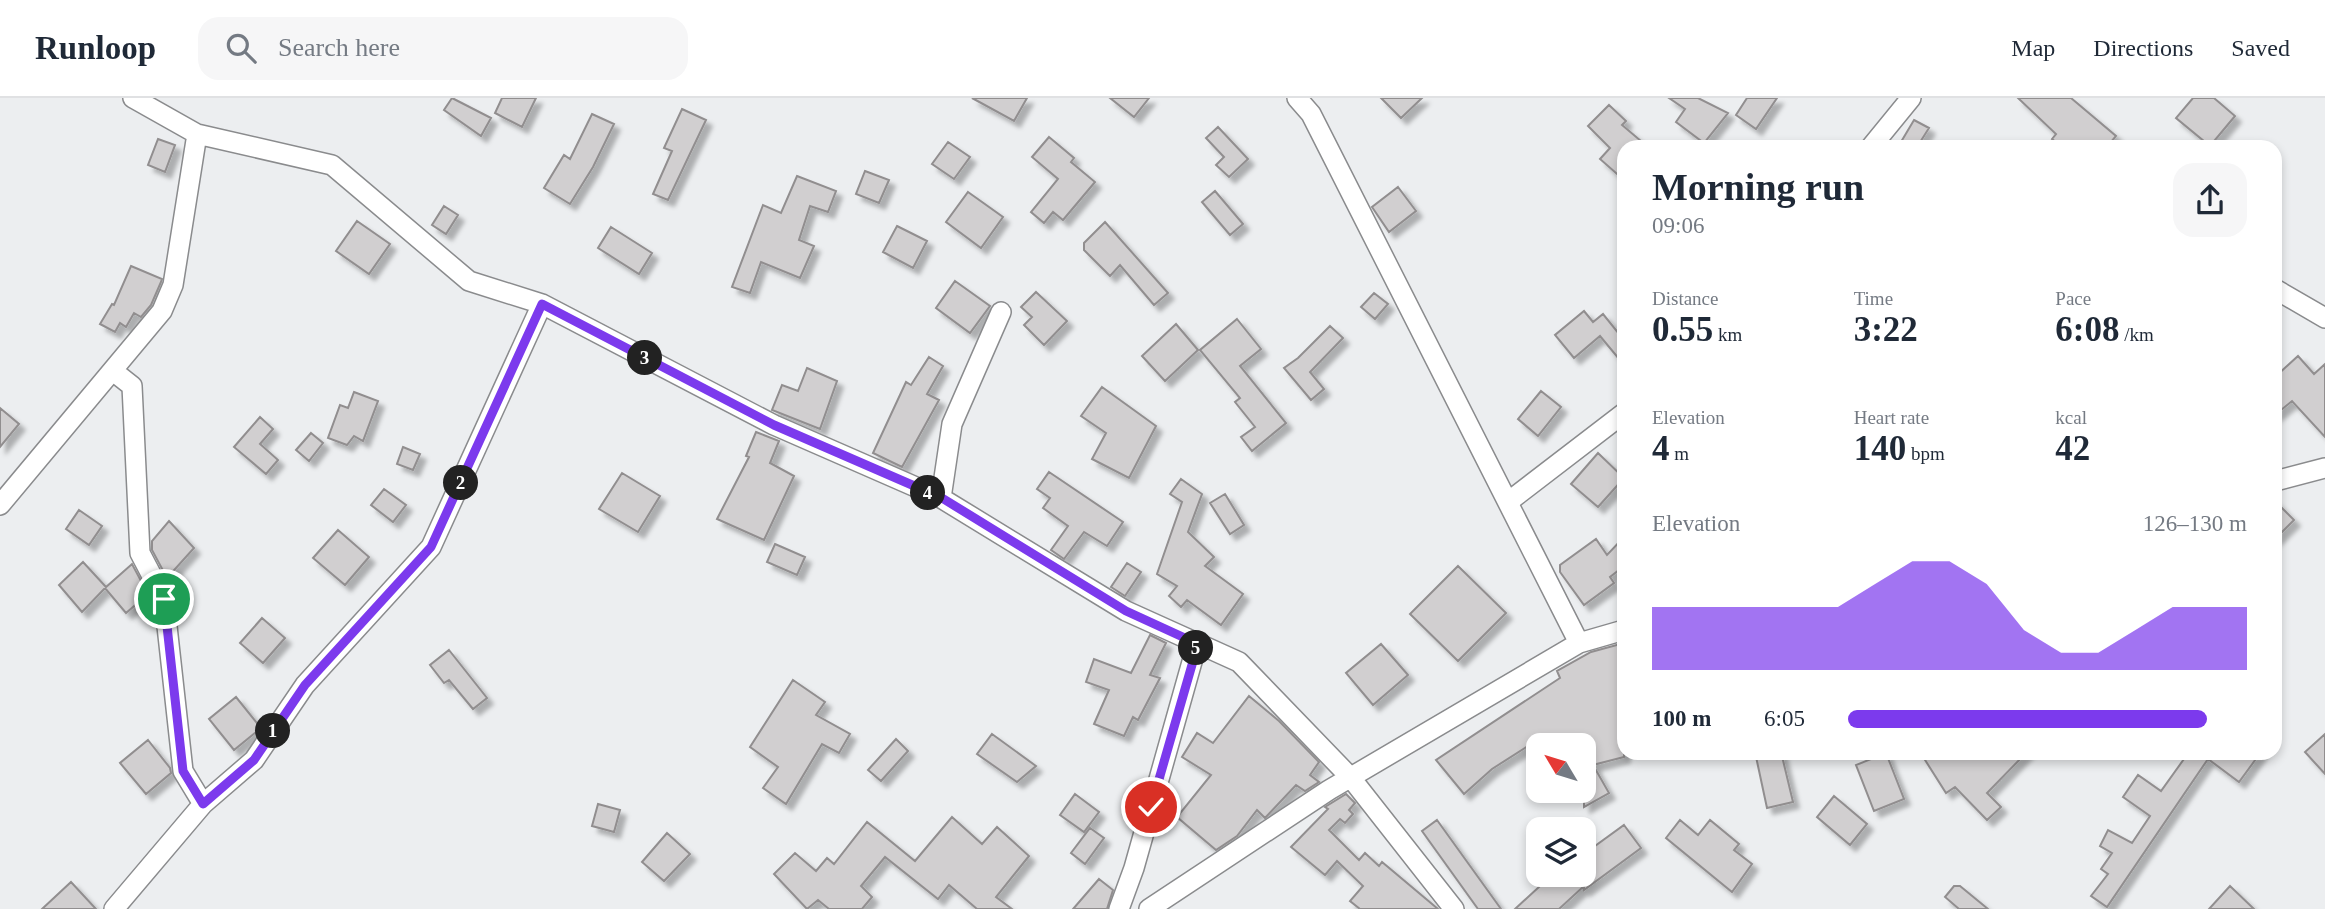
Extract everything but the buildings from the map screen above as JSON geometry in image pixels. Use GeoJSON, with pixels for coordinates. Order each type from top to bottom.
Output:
{"type":"FeatureCollection","features":[{"type":"Feature","properties":{"kind":"street"},"geometry":{"type":"LineString","coordinates":[[134,98],[197,134],[332,164],[468,281],[542,304],[774,425],[942,498],[1126,611],[1239,662],[1351,778],[1454,909]]}},
{"type":"Feature","properties":{"kind":"street"},"geometry":{"type":"LineString","coordinates":[[1297,98],[1311,114],[1579,643]]}},
{"type":"Feature","properties":{"kind":"street"},"geometry":{"type":"LineString","coordinates":[[1877,140],[1911,98]]}},
{"type":"Feature","properties":{"kind":"street"},"geometry":{"type":"LineString","coordinates":[[0,505],[162,311],[173,285],[197,134]]}},
{"type":"Feature","properties":{"kind":"street"},"geometry":{"type":"LineString","coordinates":[[2282,293],[2325,318]]}},
{"type":"Feature","properties":{"kind":"street"},"geometry":{"type":"LineString","coordinates":[[114,909],[203,804],[254,760],[305,685],[431,547],[542,304]]}},
{"type":"Feature","properties":{"kind":"street"},"geometry":{"type":"LineString","coordinates":[[942,498],[952,425],[1001,312]]}},
{"type":"Feature","properties":{"kind":"street"},"geometry":{"type":"LineString","coordinates":[[113,371],[132,386],[140,553],[164,599],[183,771],[203,804]]}},
{"type":"Feature","properties":{"kind":"street"},"geometry":{"type":"LineString","coordinates":[[1508,502],[1617,417]]}},
{"type":"Feature","properties":{"kind":"street"},"geometry":{"type":"LineString","coordinates":[[2282,479],[2325,468]]}},
{"type":"Feature","properties":{"kind":"street"},"geometry":{"type":"LineString","coordinates":[[1149,909],[1351,778],[1579,643],[1617,632]]}},
{"type":"Feature","properties":{"kind":"street"},"geometry":{"type":"LineString","coordinates":[[1119,909],[1134,868],[1198,644]]}},
{"type":"Feature","properties":{"kind":"route"},"geometry":{"type":"LineString","coordinates":[[164,599],[183,771],[203,804],[254,760],[305,685],[431,547],[542,304],[774,425],[942,498],[1126,611],[1198,644],[1151,807]]}}]}
